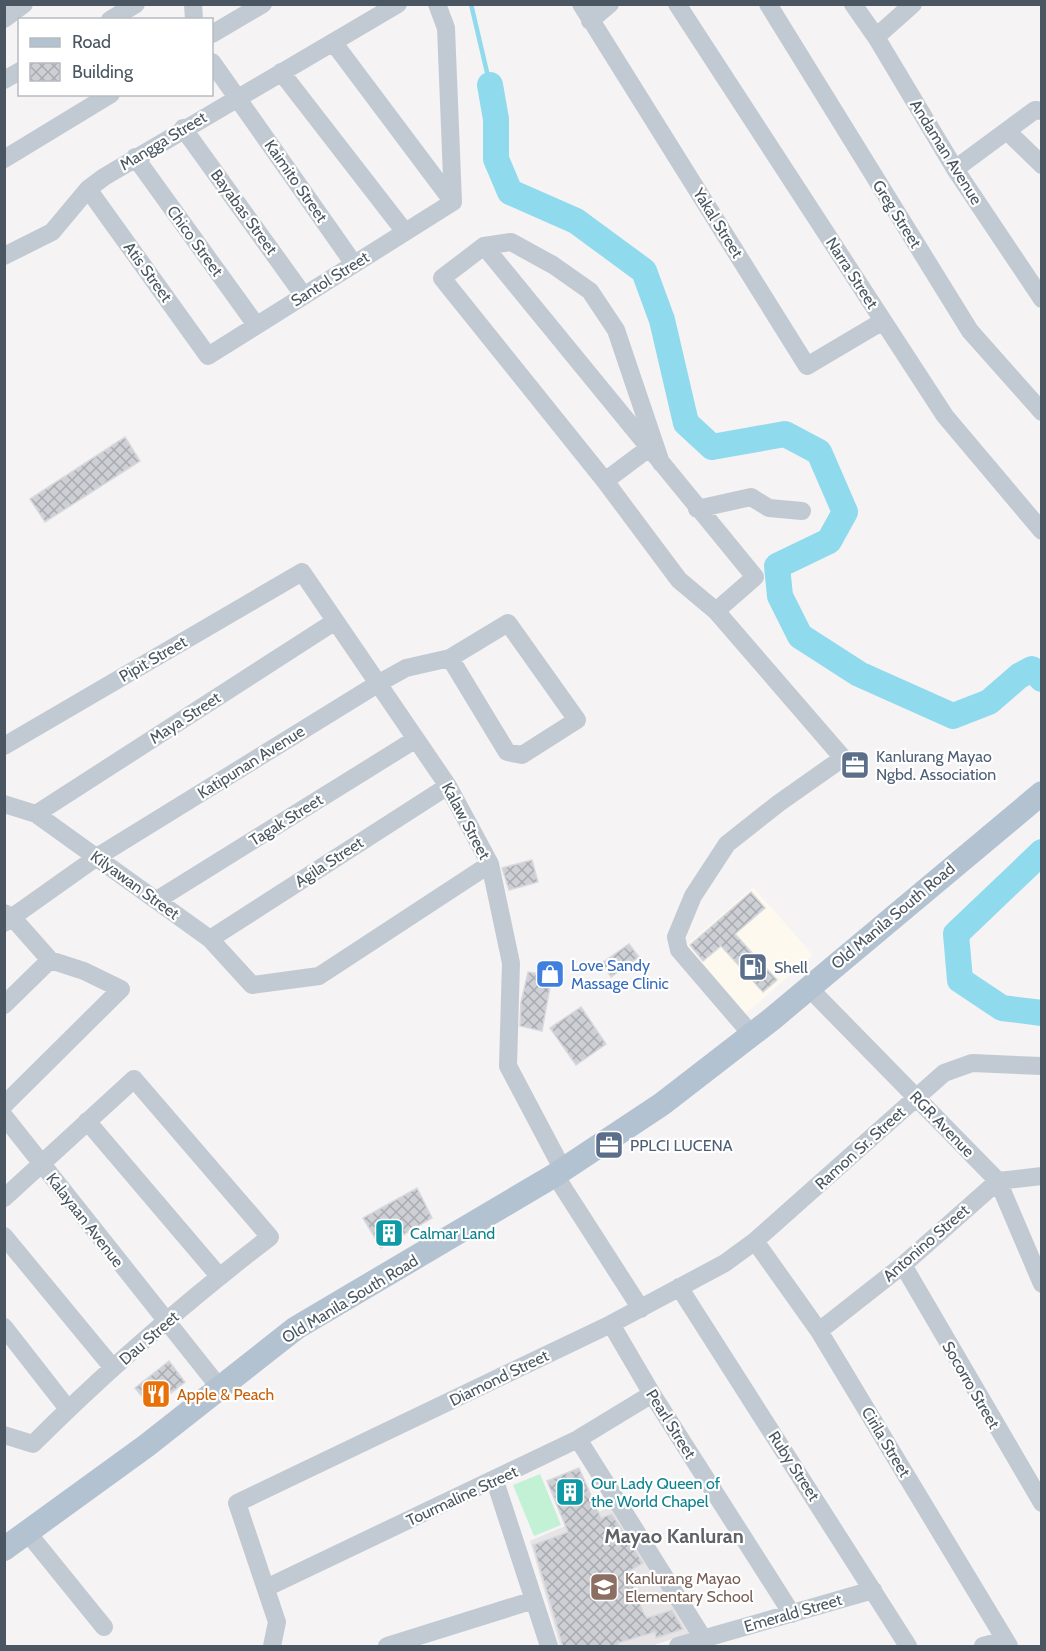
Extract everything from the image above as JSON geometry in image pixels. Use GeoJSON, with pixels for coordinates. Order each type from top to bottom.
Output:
{"type":"FeatureCollection","features":[{"type":"Feature","properties":{"kind":"main road","name":"Old Manila South Road"},"geometry":{"type":"LineString","coordinates":[[4,1549],[146,1446],[219,1386],[296,1328],[559,1173],[662,1104],[752,1035],[1041,793]]}},
{"type":"Feature","properties":{"kind":"street"},"geometry":{"type":"LineString","coordinates":[[4,19],[24,4]]}},
{"type":"Feature","properties":{"kind":"street"},"geometry":{"type":"LineString","coordinates":[[113,18],[136,4]]}},
{"type":"Feature","properties":{"kind":"street"},"geometry":{"type":"LineString","coordinates":[[213,33],[263,4]]}},
{"type":"Feature","properties":{"kind":"street","name":"Mangga Street"},"geometry":{"type":"LineString","coordinates":[[4,256],[52,232],[88,189],[135,157],[398,4]]}},
{"type":"Feature","properties":{"kind":"street"},"geometry":{"type":"LineString","coordinates":[[437,4],[446,28],[453,202]]}},
{"type":"Feature","properties":{"kind":"street"},"geometry":{"type":"LineString","coordinates":[[585,13],[610,4]]}},
{"type":"Feature","properties":{"kind":"street","name":"Narra Street"},"geometry":{"type":"LineString","coordinates":[[677,4],[945,416],[1041,531]]}},
{"type":"Feature","properties":{"kind":"street","name":"Greg Street"},"geometry":{"type":"LineString","coordinates":[[768,4],[970,331],[1041,412]]}},
{"type":"Feature","properties":{"kind":"street","name":"Andaman Avenue"},"geometry":{"type":"LineString","coordinates":[[853,4],[876,37],[955,169],[1041,299]]}},
{"type":"Feature","properties":{"kind":"street"},"geometry":{"type":"LineString","coordinates":[[876,37],[914,4]]}},
{"type":"Feature","properties":{"kind":"street","name":"Yakal Street"},"geometry":{"type":"LineString","coordinates":[[585,13],[807,366],[883,321]]}},
{"type":"Feature","properties":{"kind":"street"},"geometry":{"type":"LineString","coordinates":[[333,42],[453,202]]}},
{"type":"Feature","properties":{"kind":"street","name":"Kaimito Street"},"geometry":{"type":"LineString","coordinates":[[213,63],[354,264]]}},
{"type":"Feature","properties":{"kind":"street"},"geometry":{"type":"LineString","coordinates":[[4,80],[18,72]]}},
{"type":"Feature","properties":{"kind":"street"},"geometry":{"type":"LineString","coordinates":[[281,72],[405,232]]}},
{"type":"Feature","properties":{"kind":"street"},"geometry":{"type":"LineString","coordinates":[[4,159],[108,96]]}},
{"type":"Feature","properties":{"kind":"street"},"geometry":{"type":"LineString","coordinates":[[955,169],[1035,110],[1041,111]]}},
{"type":"Feature","properties":{"kind":"street","name":"Bayabas Street"},"geometry":{"type":"LineString","coordinates":[[183,128],[304,296]]}},
{"type":"Feature","properties":{"kind":"street"},"geometry":{"type":"LineString","coordinates":[[1007,131],[1041,165]]}},
{"type":"Feature","properties":{"kind":"street","name":"Chico Street"},"geometry":{"type":"LineString","coordinates":[[135,157],[256,326]]}},
{"type":"Feature","properties":{"kind":"street","name":"Atis Street"},"geometry":{"type":"LineString","coordinates":[[88,189],[208,356]]}},
{"type":"Feature","properties":{"kind":"street","name":"Santol Street"},"geometry":{"type":"LineString","coordinates":[[208,356],[453,202]]}},
{"type":"Feature","properties":{"kind":"street"},"geometry":{"type":"LineString","coordinates":[[661,463],[616,330],[591,291],[553,265],[510,242],[484,246],[442,278],[605,480],[679,580],[716,611],[843,758],[779,802],[727,844],[693,896],[676,937],[679,950],[752,1035]]}},
{"type":"Feature","properties":{"kind":"street"},"geometry":{"type":"LineString","coordinates":[[484,246],[755,577],[716,611]]}},
{"type":"Feature","properties":{"kind":"street"},"geometry":{"type":"LineString","coordinates":[[605,480],[649,448]]}},
{"type":"Feature","properties":{"kind":"street"},"geometry":{"type":"LineString","coordinates":[[698,509],[751,497],[770,508],[802,511]]}},
{"type":"Feature","properties":{"kind":"street","name":"Kalaw Street"},"geometry":{"type":"LineString","coordinates":[[302,572],[448,786],[490,864],[510,963],[508,1066],[559,1173],[641,1309]]}},
{"type":"Feature","properties":{"kind":"street","name":"Pipit Street"},"geometry":{"type":"LineString","coordinates":[[4,746],[302,572]]}},
{"type":"Feature","properties":{"kind":"street","name":"Maya Street"},"geometry":{"type":"LineString","coordinates":[[36,814],[334,622]]}},
{"type":"Feature","properties":{"kind":"street","name":"Katipunan Avenue"},"geometry":{"type":"LineString","coordinates":[[7,918],[97,857],[379,683],[406,668],[450,658],[508,622],[577,720],[522,755],[507,752],[450,658]]}},
{"type":"Feature","properties":{"kind":"street","name":"Tagak Street"},"geometry":{"type":"LineString","coordinates":[[157,900],[416,739]]}},
{"type":"Feature","properties":{"kind":"street","name":"Agila Street"},"geometry":{"type":"LineString","coordinates":[[210,939],[448,786]]}},
{"type":"Feature","properties":{"kind":"street","name":"Kilyawan Street"},"geometry":{"type":"LineString","coordinates":[[4,804],[36,814],[157,900],[210,939],[252,985],[319,976],[490,864]]}},
{"type":"Feature","properties":{"kind":"street"},"geometry":{"type":"LineString","coordinates":[[4,1105],[122,989],[84,971],[50,960],[7,918]]}},
{"type":"Feature","properties":{"kind":"street"},"geometry":{"type":"LineString","coordinates":[[4,1005],[50,960]]}},
{"type":"Feature","properties":{"kind":"street","name":"RGR Avenue"},"geometry":{"type":"LineString","coordinates":[[808,987],[998,1181],[1041,1284]]}},
{"type":"Feature","properties":{"kind":"street","name":"Ramon Sr. Street"},"geometry":{"type":"LineString","coordinates":[[755,1241],[944,1073],[972,1063],[1041,1066]]}},
{"type":"Feature","properties":{"kind":"street","name":"Dau Street"},"geometry":{"type":"LineString","coordinates":[[4,1435],[33,1444],[113,1368],[219,1276],[270,1237],[134,1079],[87,1121]]}},
{"type":"Feature","properties":{"kind":"street","name":"Kalayaan Avenue"},"geometry":{"type":"LineString","coordinates":[[4,1116],[166,1323],[219,1386]]}},
{"type":"Feature","properties":{"kind":"street"},"geometry":{"type":"LineString","coordinates":[[4,1198],[87,1121],[219,1276]]}},
{"type":"Feature","properties":{"kind":"street"},"geometry":{"type":"LineString","coordinates":[[998,1181],[1041,1176]]}},
{"type":"Feature","properties":{"kind":"street","name":"Antonino Street"},"geometry":{"type":"LineString","coordinates":[[819,1331],[903,1265],[998,1181]]}},
{"type":"Feature","properties":{"kind":"street"},"geometry":{"type":"LineString","coordinates":[[4,1236],[113,1368]]}},
{"type":"Feature","properties":{"kind":"street","name":"Diamond Street"},"geometry":{"type":"LineString","coordinates":[[266,1588],[237,1503],[641,1309],[725,1263],[755,1241]]}},
{"type":"Feature","properties":{"kind":"street","name":"Cirila Street"},"geometry":{"type":"LineString","coordinates":[[755,1241],[819,1331],[1007,1643]]}},
{"type":"Feature","properties":{"kind":"street","name":"Socorro Street"},"geometry":{"type":"LineString","coordinates":[[903,1265],[1041,1503]]}},
{"type":"Feature","properties":{"kind":"street","name":"Ruby Street"},"geometry":{"type":"LineString","coordinates":[[679,1287],[908,1647]]}},
{"type":"Feature","properties":{"kind":"street","name":"Pearl Street"},"geometry":{"type":"LineString","coordinates":[[611,1324],[652,1394],[792,1614]]}},
{"type":"Feature","properties":{"kind":"street"},"geometry":{"type":"LineString","coordinates":[[4,1327],[68,1409]]}},
{"type":"Feature","properties":{"kind":"street","name":"Tourmaline Street"},"geometry":{"type":"LineString","coordinates":[[266,1588],[495,1481],[578,1439],[652,1394]]}},
{"type":"Feature","properties":{"kind":"street"},"geometry":{"type":"LineString","coordinates":[[578,1439],[704,1638]]}},
{"type":"Feature","properties":{"kind":"street"},"geometry":{"type":"LineString","coordinates":[[495,1481],[549,1647]]}},
{"type":"Feature","properties":{"kind":"street"},"geometry":{"type":"LineString","coordinates":[[27,1532],[104,1627]]}},
{"type":"Feature","properties":{"kind":"street"},"geometry":{"type":"LineString","coordinates":[[266,1588],[277,1622],[272,1647]]}},
{"type":"Feature","properties":{"kind":"street","name":"Emerald Street"},"geometry":{"type":"LineString","coordinates":[[678,1647],[873,1590]]}},
{"type":"Feature","properties":{"kind":"street"},"geometry":{"type":"LineString","coordinates":[[387,1647],[534,1600]]}},
{"type":"Feature","properties":{"kind":"street"},"geometry":{"type":"LineString","coordinates":[[983,1647],[1007,1643]]}},
{"type":"Feature","properties":{"kind":"shaded area"},"geometry":{"type":"Polygon","coordinates":[[[753,887],[813,955],[742,1017],[682,949],[753,887]]]}},
{"type":"Feature","properties":{"kind":"shaded area","name":"Kanlurang Mayao Elementary School"},"geometry":{"type":"Polygon","coordinates":[[[612,1506],[694,1632],[651,1646],[560,1646],[530,1541],[612,1506]]]}},
{"type":"Feature","properties":{"kind":"green space"},"geometry":{"type":"Polygon","coordinates":[[[540,1474],[561,1525],[534,1536],[513,1485],[540,1474]]]}},
{"type":"Feature","properties":{"kind":"building"},"geometry":{"type":"Polygon","coordinates":[[[125,437],[140,461],[45,522],[30,499],[125,437]]]}},
{"type":"Feature","properties":{"kind":"building"},"geometry":{"type":"Polygon","coordinates":[[[532,860],[538,882],[509,890],[502,868],[532,860]]]}},
{"type":"Feature","properties":{"kind":"building"},"geometry":{"type":"Polygon","coordinates":[[[751,892],[765,908],[735,934],[777,980],[763,992],[721,946],[703,961],[690,945],[751,892]]]}},
{"type":"Feature","properties":{"kind":"building"},"geometry":{"type":"Polygon","coordinates":[[[629,944],[639,957],[611,977],[602,963],[629,944]]]}},
{"type":"Feature","properties":{"kind":"building"},"geometry":{"type":"Polygon","coordinates":[[[528,972],[552,976],[542,1031],[520,1026],[521,1002],[528,972]]]}},
{"type":"Feature","properties":{"kind":"building"},"geometry":{"type":"Polygon","coordinates":[[[581,1007],[606,1044],[576,1065],[550,1028],[581,1007]]]}},
{"type":"Feature","properties":{"kind":"building","name":"Calmar Land"},"geometry":{"type":"Polygon","coordinates":[[[417,1188],[432,1218],[381,1248],[363,1218],[417,1188]]]}},
{"type":"Feature","properties":{"kind":"building"},"geometry":{"type":"Polygon","coordinates":[[[169,1361],[185,1382],[152,1408],[135,1388],[169,1361]]]}},
{"type":"Feature","properties":{"kind":"building","name":"Kanlurang Mayao Elementary School"},"geometry":{"type":"Polygon","coordinates":[[[579,1468],[601,1518],[612,1514],[643,1563],[628,1572],[644,1614],[647,1618],[672,1610],[683,1629],[656,1638],[655,1632],[618,1643],[619,1647],[563,1647],[533,1545],[568,1532],[547,1481],[579,1468]]]}},
{"type":"Feature","properties":{"kind":"waterway"},"geometry":{"type":"LineString","coordinates":[[471,4],[490,85]]}},
{"type":"Feature","properties":{"kind":"waterway"},"geometry":{"type":"LineString","coordinates":[[490,85],[496,119],[496,159],[510,192],[576,221],[644,271],[662,320],[686,423],[712,447],[785,434],[819,452],[845,512],[829,541],[777,566],[780,596],[800,636],[859,674],[953,716],[989,702],[1019,676],[1032,669],[1042,679]]}},
{"type":"Feature","properties":{"kind":"waterway"},"geometry":{"type":"LineString","coordinates":[[1042,852],[956,934],[960,980],[1002,1008],[1042,1013]]}},
{"type":"Feature","properties":{"kind":"place","name":"Kanlurang Mayao Ngbd. Association"},"geometry":{"type":"Point","coordinates":[855,765]}},
{"type":"Feature","properties":{"kind":"place","name":"Shell"},"geometry":{"type":"Point","coordinates":[753,967]}},
{"type":"Feature","properties":{"kind":"place","name":"Love Sandy Massage Clinic"},"geometry":{"type":"Point","coordinates":[550,974]}},
{"type":"Feature","properties":{"kind":"place","name":"PPLCI LUCENA"},"geometry":{"type":"Point","coordinates":[609,1145]}},
{"type":"Feature","properties":{"kind":"place","name":"Calmar Land"},"geometry":{"type":"Point","coordinates":[389,1233]}},
{"type":"Feature","properties":{"kind":"place","name":"Apple & Peach"},"geometry":{"type":"Point","coordinates":[156,1394]}},
{"type":"Feature","properties":{"kind":"place","name":"Our Lady Queen of the World Chapel"},"geometry":{"type":"Point","coordinates":[570,1492]}},
{"type":"Feature","properties":{"kind":"place","name":"Kanlurang Mayao Elementary School"},"geometry":{"type":"Point","coordinates":[604,1587]}},
{"type":"Feature","properties":{"kind":"district","name":"Mayao Kanluran"},"geometry":{"type":"Point","coordinates":[674,1536]}}]}
